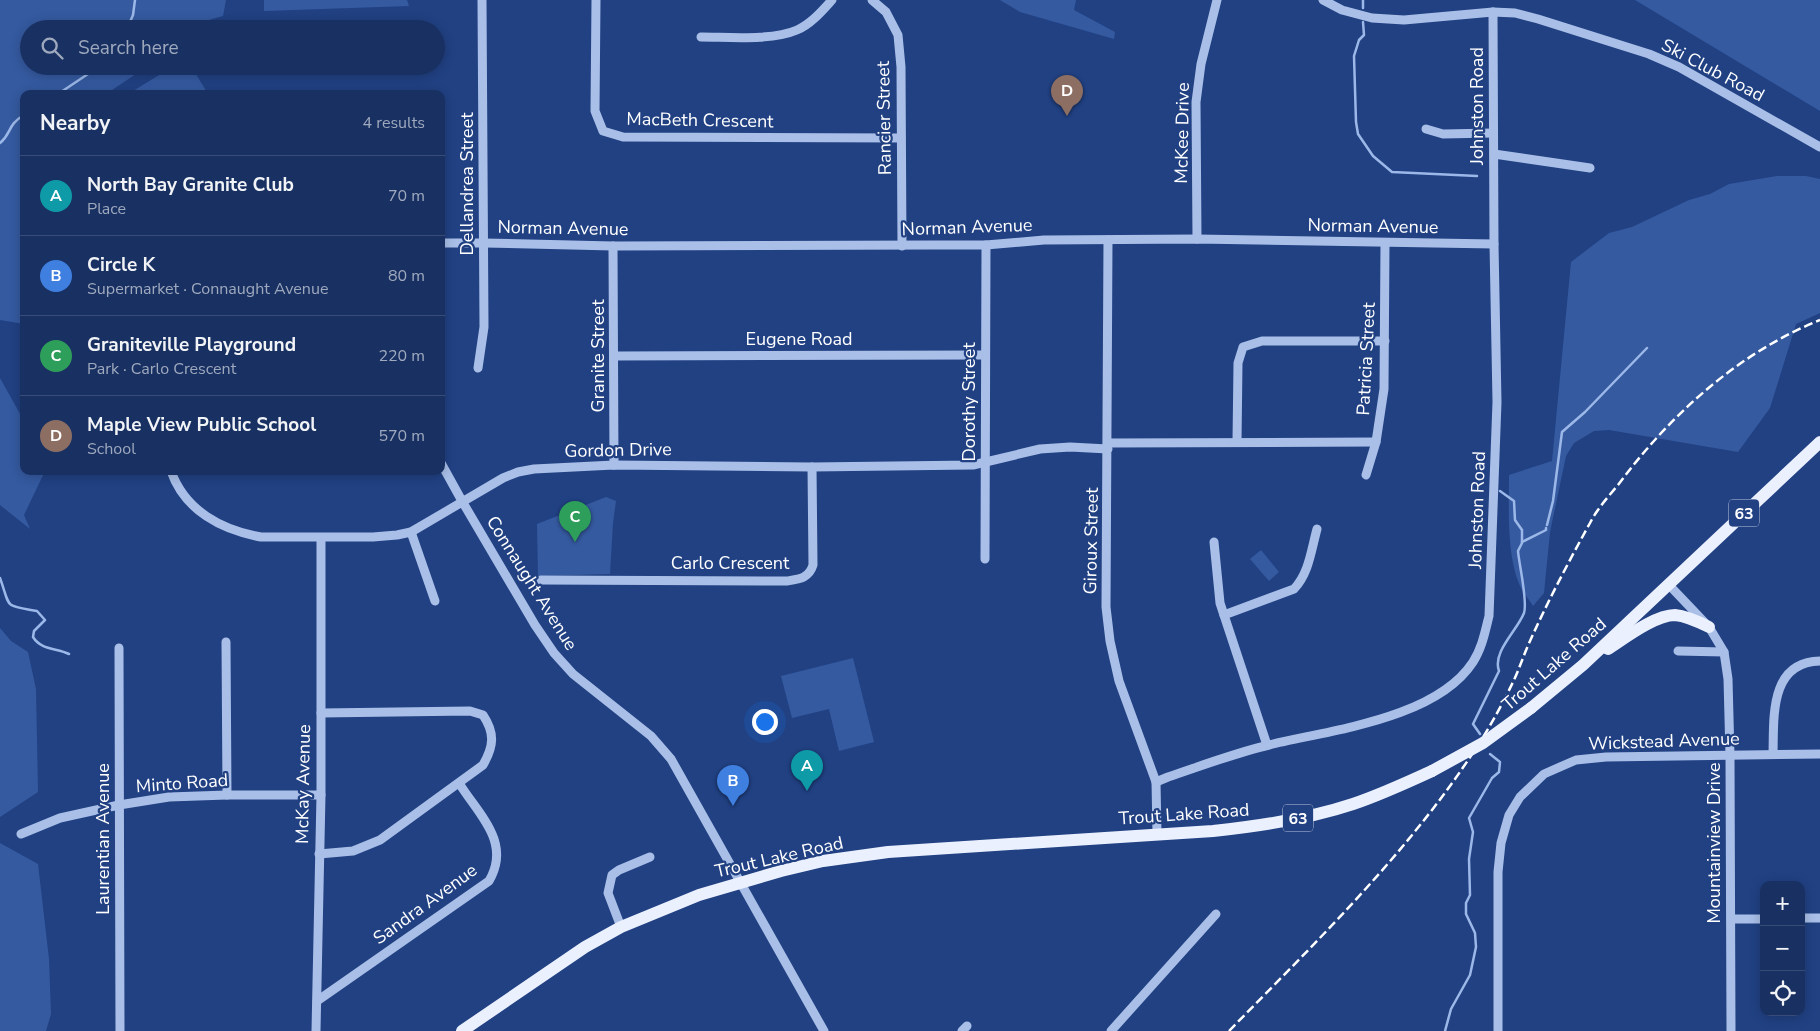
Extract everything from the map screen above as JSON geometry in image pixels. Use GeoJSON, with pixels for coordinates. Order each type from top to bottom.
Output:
{"type":"FeatureCollection","features":[{"type":"Feature","properties":{"kind":"main road","name":"Trout Lake Road"},"geometry":{"type":"LineString","coordinates":[[462,1031],[585,947],[621,927],[699,894],[741,882],[823,861],[888,852],[1213,831],[1262,826],[1320,813],[1382,793],[1432,771],[1483,743],[1531,708],[1583,665],[1820,442]]}},
{"type":"Feature","properties":{"kind":"main road"},"geometry":{"type":"LineString","coordinates":[[1583,665],[1654,620],[1675,615],[1694,620],[1709,627]]}},
{"type":"Feature","properties":{"kind":"street","name":"Dellandrea Street"},"geometry":{"type":"LineString","coordinates":[[478,368],[484,327],[482,0]]}},
{"type":"Feature","properties":{"kind":"street","name":"MacBeth Crescent"},"geometry":{"type":"LineString","coordinates":[[596,0],[594,111],[604,131],[623,137],[901,138]]}},
{"type":"Feature","properties":{"kind":"street"},"geometry":{"type":"LineString","coordinates":[[701,37],[774,36],[798,30],[817,17],[832,0]]}},
{"type":"Feature","properties":{"kind":"street","name":"Rancier Street"},"geometry":{"type":"LineString","coordinates":[[872,0],[886,12],[898,35],[901,67],[902,246]]}},
{"type":"Feature","properties":{"kind":"street","name":"McKee Drive"},"geometry":{"type":"LineString","coordinates":[[1198,239],[1196,102],[1201,64],[1217,0]]}},
{"type":"Feature","properties":{"kind":"street","name":"Ski Club Road"},"geometry":{"type":"LineString","coordinates":[[1323,0],[1342,10],[1372,18],[1404,20],[1493,12],[1538,19],[1649,54],[1679,67],[1820,147]]}},
{"type":"Feature","properties":{"kind":"street","name":"Johnston Road"},"geometry":{"type":"LineString","coordinates":[[1156,782],[1267,745],[1374,722],[1419,705],[1458,680],[1473,663],[1483,641],[1489,616],[1498,402],[1494,244],[1493,12]]}},
{"type":"Feature","properties":{"kind":"street"},"geometry":{"type":"LineString","coordinates":[[1426,129],[1442,134],[1493,133]]}},
{"type":"Feature","properties":{"kind":"street"},"geometry":{"type":"LineString","coordinates":[[1494,154],[1590,168]]}},
{"type":"Feature","properties":{"kind":"street","name":"Norman Avenue"},"geometry":{"type":"LineString","coordinates":[[445,244],[902,246],[986,245],[1044,240],[1198,239],[1494,244]]}},
{"type":"Feature","properties":{"kind":"street","name":"Giroux Street"},"geometry":{"type":"LineString","coordinates":[[1108,240],[1106,607],[1110,641],[1119,681],[1156,782],[1157,834]]}},
{"type":"Feature","properties":{"kind":"street","name":"Patricia Street"},"geometry":{"type":"LineString","coordinates":[[1366,475],[1376,442],[1384,389],[1386,243]]}},
{"type":"Feature","properties":{"kind":"street","name":"Dorothy Street"},"geometry":{"type":"LineString","coordinates":[[985,559],[986,245]]}},
{"type":"Feature","properties":{"kind":"street","name":"Granite Street"},"geometry":{"type":"LineString","coordinates":[[613,246],[614,464]]}},
{"type":"Feature","properties":{"kind":"street"},"geometry":{"type":"LineString","coordinates":[[1237,441],[1238,363],[1243,347],[1262,341],[1385,342]]}},
{"type":"Feature","properties":{"kind":"street","name":"Eugene Road"},"geometry":{"type":"LineString","coordinates":[[614,356],[985,355]]}},
{"type":"Feature","properties":{"kind":"street","name":"Gordon Drive"},"geometry":{"type":"LineString","coordinates":[[173,475],[180,489],[194,506],[225,528],[261,537],[321,538],[385,536],[411,532],[502,478],[518,472],[552,467],[614,464],[812,467],[973,465],[1040,449],[1070,447],[1237,441],[1376,442]]}},
{"type":"Feature","properties":{"kind":"street","name":"Carlo Crescent"},"geometry":{"type":"LineString","coordinates":[[541,580],[787,581],[805,577],[813,565],[812,467]]}},
{"type":"Feature","properties":{"kind":"street","name":"Connaught Avenue"},"geometry":{"type":"LineString","coordinates":[[445,469],[535,625],[554,653],[573,674],[651,736],[671,760],[824,1031]]}},
{"type":"Feature","properties":{"kind":"street"},"geometry":{"type":"LineString","coordinates":[[1224,615],[1294,590],[1306,572],[1316,529]]}},
{"type":"Feature","properties":{"kind":"street"},"geometry":{"type":"LineString","coordinates":[[411,532],[435,601]]}},
{"type":"Feature","properties":{"kind":"street","name":"McKay Avenue"},"geometry":{"type":"LineString","coordinates":[[316,1031],[321,795],[321,538]]}},
{"type":"Feature","properties":{"kind":"street"},"geometry":{"type":"LineString","coordinates":[[1214,542],[1220,603],[1267,745]]}},
{"type":"Feature","properties":{"kind":"street","name":"Mountainview Drive"},"geometry":{"type":"LineString","coordinates":[[1669,585],[1709,627],[1724,652],[1728,678],[1731,1031]]}},
{"type":"Feature","properties":{"kind":"street"},"geometry":{"type":"LineString","coordinates":[[226,642],[226,795]]}},
{"type":"Feature","properties":{"kind":"street","name":"Laurentian Avenue"},"geometry":{"type":"LineString","coordinates":[[119,648],[120,1031]]}},
{"type":"Feature","properties":{"kind":"street"},"geometry":{"type":"LineString","coordinates":[[1678,651],[1724,652]]}},
{"type":"Feature","properties":{"kind":"street"},"geometry":{"type":"LineString","coordinates":[[1773,754],[1775,700],[1781,683],[1795,668],[1811,661],[1820,661]]}},
{"type":"Feature","properties":{"kind":"street"},"geometry":{"type":"LineString","coordinates":[[319,854],[353,852],[380,840],[483,765],[490,753],[492,740],[490,726],[482,715],[470,711],[321,713]]}},
{"type":"Feature","properties":{"kind":"street","name":"Wickstead Avenue"},"geometry":{"type":"LineString","coordinates":[[1498,1031],[1498,872],[1501,843],[1509,815],[1520,797],[1544,774],[1576,760],[1606,757],[1820,754]]}},
{"type":"Feature","properties":{"kind":"street","name":"Sandra Avenue"},"geometry":{"type":"LineString","coordinates":[[316,1001],[488,881],[495,870],[498,857],[496,844],[491,831],[458,783]]}},
{"type":"Feature","properties":{"kind":"street","name":"Minto Road"},"geometry":{"type":"LineString","coordinates":[[21,834],[60,818],[169,797],[321,795]]}},
{"type":"Feature","properties":{"kind":"street"},"geometry":{"type":"LineString","coordinates":[[621,927],[608,893],[612,875],[619,870],[650,857]]}},
{"type":"Feature","properties":{"kind":"street"},"geometry":{"type":"LineString","coordinates":[[1111,1031],[1216,914]]}},
{"type":"Feature","properties":{"kind":"street"},"geometry":{"type":"LineString","coordinates":[[1731,918],[1760,918]]}},
{"type":"Feature","properties":{"kind":"street"},"geometry":{"type":"LineString","coordinates":[[1805,918],[1820,918]]}},
{"type":"Feature","properties":{"kind":"shaded area"},"geometry":{"type":"Polygon","coordinates":[[[0,0],[226,0],[223,16],[209,20],[20,20],[20,75],[134,75],[112,90],[20,90],[20,323],[0,320],[0,0]]]}},
{"type":"Feature","properties":{"kind":"shaded area"},"geometry":{"type":"Polygon","coordinates":[[[264,0],[407,0],[409,6],[264,11],[264,0]]]}},
{"type":"Feature","properties":{"kind":"shaded area"},"geometry":{"type":"Polygon","coordinates":[[[1000,0],[1076,0],[1074,10],[1115,32],[1114,39],[1020,12],[1000,0]]]}},
{"type":"Feature","properties":{"kind":"shaded area"},"geometry":{"type":"Polygon","coordinates":[[[1635,0],[1820,0],[1820,111],[1635,0]]]}},
{"type":"Feature","properties":{"kind":"shaded area"},"geometry":{"type":"Polygon","coordinates":[[[159,75],[196,75],[206,90],[135,90],[159,75]]]}},
{"type":"Feature","properties":{"kind":"shaded area"},"geometry":{"type":"Polygon","coordinates":[[[1777,176],[1806,176],[1820,179],[1820,313],[1796,324],[1770,408],[1738,452],[1609,430],[1594,431],[1574,443],[1566,456],[1550,532],[1544,593],[1533,606],[1522,590],[1513,564],[1509,518],[1509,475],[1552,461],[1571,262],[1609,233],[1632,227],[1689,200],[1710,194],[1729,184],[1777,176]]]}},
{"type":"Feature","properties":{"kind":"shaded area"},"geometry":{"type":"Polygon","coordinates":[[[0,378],[20,414],[20,475],[43,475],[24,515],[30,529],[0,505],[0,378]]]}},
{"type":"Feature","properties":{"kind":"shaded area"},"geometry":{"type":"Polygon","coordinates":[[[606,497],[616,501],[610,574],[538,576],[537,524],[606,497]]]}},
{"type":"Feature","properties":{"kind":"shaded area"},"geometry":{"type":"Polygon","coordinates":[[[1261,550],[1279,572],[1269,581],[1250,559],[1261,550]]]}},
{"type":"Feature","properties":{"kind":"shaded area"},"geometry":{"type":"Polygon","coordinates":[[[0,628],[11,641],[28,652],[36,689],[38,792],[0,817],[0,628]]]}},
{"type":"Feature","properties":{"kind":"shaded area"},"geometry":{"type":"Polygon","coordinates":[[[853,658],[874,742],[839,751],[829,709],[792,718],[781,676],[853,658]]]}},
{"type":"Feature","properties":{"kind":"shaded area"},"geometry":{"type":"Polygon","coordinates":[[[0,843],[38,864],[49,959],[51,1014],[46,1031],[0,1031],[0,843]]]}},
{"type":"Feature","properties":{"kind":"waterway"},"geometry":{"type":"LineString","coordinates":[[131,20],[135,0]]}},
{"type":"Feature","properties":{"kind":"waterway"},"geometry":{"type":"LineString","coordinates":[[1363,0],[1363,8]]}},
{"type":"Feature","properties":{"kind":"waterway"},"geometry":{"type":"LineString","coordinates":[[1363,22],[1364,35],[1359,40],[1354,56],[1356,122],[1358,134],[1373,156],[1392,172],[1477,176]]}},
{"type":"Feature","properties":{"kind":"waterway"},"geometry":{"type":"LineString","coordinates":[[64,90],[86,75]]}},
{"type":"Feature","properties":{"kind":"waterway"},"geometry":{"type":"LineString","coordinates":[[0,143],[15,122],[20,118]]}},
{"type":"Feature","properties":{"kind":"waterway"},"geometry":{"type":"LineString","coordinates":[[1547,525],[1553,501],[1562,432],[1585,412],[1647,348]]}},
{"type":"Feature","properties":{"kind":"waterway"},"geometry":{"type":"LineString","coordinates":[[1480,734],[1473,724],[1499,671],[1499,656],[1502,649],[1521,620],[1525,608],[1518,551],[1522,543],[1522,530],[1515,520],[1514,501],[1500,491]]}},
{"type":"Feature","properties":{"kind":"waterway"},"geometry":{"type":"LineString","coordinates":[[1522,542],[1546,530],[1546,528]]}},
{"type":"Feature","properties":{"kind":"waterway"},"geometry":{"type":"LineString","coordinates":[[0,578],[10,604],[18,608],[37,611],[45,620],[34,631],[33,637],[36,641],[44,647],[69,654]]}},
{"type":"Feature","properties":{"kind":"waterway"},"geometry":{"type":"LineString","coordinates":[[1445,1031],[1451,1009],[1470,975],[1476,947],[1475,933],[1466,914],[1466,903],[1470,895],[1469,859],[1473,832],[1469,818],[1492,778],[1499,772],[1500,762],[1490,754]]}},
{"type":"Feature","properties":{"kind":"railway"},"geometry":{"type":"LineString","coordinates":[[1229,1031],[1362,893],[1394,857],[1453,782],[1480,742],[1502,704],[1544,611],[1593,518],[1638,459],[1683,411],[1734,368],[1761,350],[1820,320]]}},
{"type":"Feature","properties":{"kind":"place","name":"Maple View Public School"},"geometry":{"type":"Point","coordinates":[1067,116]}},
{"type":"Feature","properties":{"kind":"place","name":"Graniteville Playground"},"geometry":{"type":"Point","coordinates":[575,542]}},
{"type":"Feature","properties":{"kind":"place","name":"North Bay Granite Club"},"geometry":{"type":"Point","coordinates":[807,791]}},
{"type":"Feature","properties":{"kind":"place","name":"Circle K"},"geometry":{"type":"Point","coordinates":[733,806]}}]}
